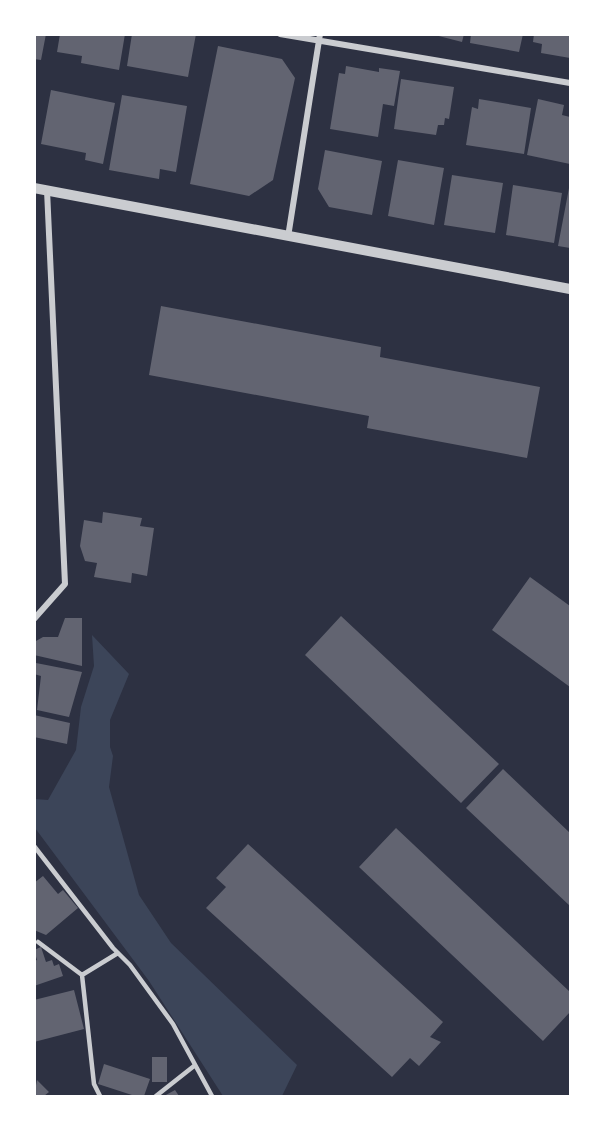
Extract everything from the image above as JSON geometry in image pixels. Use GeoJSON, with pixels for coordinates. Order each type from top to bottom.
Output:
{"type":"FeatureCollection","features":[{"type":"Feature","properties":{"kind":"street"},"geometry":{"type":"LineString","coordinates":[[280,34],[319,38],[570,83]]}},
{"type":"Feature","properties":{"kind":"street"},"geometry":{"type":"LineString","coordinates":[[288,237],[319,38]]}},
{"type":"Feature","properties":{"kind":"street"},"geometry":{"type":"LineString","coordinates":[[34,188],[570,289]]}},
{"type":"Feature","properties":{"kind":"street"},"geometry":{"type":"LineString","coordinates":[[34,619],[65,584],[47,190]]}},
{"type":"Feature","properties":{"kind":"lane"},"geometry":{"type":"LineString","coordinates":[[34,846],[173,1024],[212,1096]]}},
{"type":"Feature","properties":{"kind":"lane"},"geometry":{"type":"LineString","coordinates":[[38,942],[82,975],[94,1084],[100,1096]]}},
{"type":"Feature","properties":{"kind":"lane"},"geometry":{"type":"LineString","coordinates":[[82,975],[118,953]]}},
{"type":"Feature","properties":{"kind":"lane"},"geometry":{"type":"LineString","coordinates":[[156,1096],[194,1066]]}},
{"type":"Feature","properties":{"kind":"shaded area"},"geometry":{"type":"Polygon","coordinates":[[[92,635],[129,674],[110,720],[110,747],[113,756],[109,787],[139,895],[171,943],[297,1065],[282,1096],[223,1096],[149,981],[35,828],[35,799],[48,800],[76,750],[81,707],[94,666],[92,635]]]}},
{"type":"Feature","properties":{"kind":"building"},"geometry":{"type":"Polygon","coordinates":[[[34,34],[46,34],[41,60],[34,59],[34,34]]]}},
{"type":"Feature","properties":{"kind":"building"},"geometry":{"type":"Polygon","coordinates":[[[60,34],[125,34],[119,70],[81,63],[82,56],[57,52],[60,34]]]}},
{"type":"Feature","properties":{"kind":"building"},"geometry":{"type":"Polygon","coordinates":[[[132,34],[196,34],[188,77],[127,66],[132,34]]]}},
{"type":"Feature","properties":{"kind":"building"},"geometry":{"type":"Polygon","coordinates":[[[431,34],[464,34],[462,42],[431,34]]]}},
{"type":"Feature","properties":{"kind":"building"},"geometry":{"type":"Polygon","coordinates":[[[471,34],[523,34],[519,52],[470,43],[471,34]]]}},
{"type":"Feature","properties":{"kind":"building"},"geometry":{"type":"Polygon","coordinates":[[[534,34],[570,34],[570,58],[541,53],[542,44],[533,42],[534,34]]]}},
{"type":"Feature","properties":{"kind":"building"},"geometry":{"type":"Polygon","coordinates":[[[218,46],[282,59],[295,78],[273,180],[249,196],[190,184],[218,46]]]}},
{"type":"Feature","properties":{"kind":"building"},"geometry":{"type":"Polygon","coordinates":[[[346,66],[379,72],[379,68],[400,71],[394,106],[383,104],[378,137],[330,129],[339,73],[345,74],[346,66]]]}},
{"type":"Feature","properties":{"kind":"building"},"geometry":{"type":"Polygon","coordinates":[[[401,79],[454,87],[449,119],[445,118],[444,125],[438,125],[436,135],[394,129],[401,79]]]}},
{"type":"Feature","properties":{"kind":"building"},"geometry":{"type":"Polygon","coordinates":[[[51,90],[115,103],[103,164],[85,160],[86,153],[41,144],[51,90]]]}},
{"type":"Feature","properties":{"kind":"building"},"geometry":{"type":"Polygon","coordinates":[[[122,95],[187,106],[176,172],[160,169],[159,179],[109,170],[122,95]]]}},
{"type":"Feature","properties":{"kind":"building"},"geometry":{"type":"Polygon","coordinates":[[[479,99],[531,108],[524,154],[466,145],[472,107],[478,109],[479,99]]]}},
{"type":"Feature","properties":{"kind":"building"},"geometry":{"type":"Polygon","coordinates":[[[538,99],[564,105],[562,115],[570,117],[570,164],[527,155],[538,99]]]}},
{"type":"Feature","properties":{"kind":"building"},"geometry":{"type":"Polygon","coordinates":[[[325,150],[382,161],[372,215],[329,207],[318,189],[325,150]]]}},
{"type":"Feature","properties":{"kind":"building"},"geometry":{"type":"Polygon","coordinates":[[[398,160],[444,168],[434,225],[388,216],[398,160]]]}},
{"type":"Feature","properties":{"kind":"building"},"geometry":{"type":"Polygon","coordinates":[[[452,175],[503,183],[495,233],[444,225],[452,175]]]}},
{"type":"Feature","properties":{"kind":"building"},"geometry":{"type":"Polygon","coordinates":[[[513,185],[562,193],[554,243],[506,235],[513,185]]]}},
{"type":"Feature","properties":{"kind":"building"},"geometry":{"type":"Polygon","coordinates":[[[570,188],[570,248],[558,246],[570,188]]]}},
{"type":"Feature","properties":{"kind":"building"},"geometry":{"type":"Polygon","coordinates":[[[161,306],[381,347],[380,357],[540,387],[527,458],[367,428],[369,416],[149,375],[161,306]]]}},
{"type":"Feature","properties":{"kind":"building"},"geometry":{"type":"Polygon","coordinates":[[[103,512],[142,518],[140,526],[154,528],[147,576],[132,573],[131,583],[94,577],[97,563],[85,561],[80,546],[84,520],[102,523],[103,512]]]}},
{"type":"Feature","properties":{"kind":"building"},"geometry":{"type":"Polygon","coordinates":[[[530,577],[570,606],[570,687],[492,630],[530,577]]]}},
{"type":"Feature","properties":{"kind":"building"},"geometry":{"type":"Polygon","coordinates":[[[341,616],[499,764],[461,803],[305,655],[341,616]]]}},
{"type":"Feature","properties":{"kind":"building"},"geometry":{"type":"Polygon","coordinates":[[[65,618],[82,618],[82,666],[34,655],[36,641],[43,637],[58,637],[65,618]]]}},
{"type":"Feature","properties":{"kind":"building"},"geometry":{"type":"Polygon","coordinates":[[[36,663],[82,672],[69,717],[37,710],[41,676],[34,674],[36,663]]]}},
{"type":"Feature","properties":{"kind":"building"},"geometry":{"type":"Polygon","coordinates":[[[34,715],[70,723],[67,744],[34,737],[34,715]]]}},
{"type":"Feature","properties":{"kind":"building"},"geometry":{"type":"Polygon","coordinates":[[[503,769],[570,833],[570,906],[466,808],[503,769]]]}},
{"type":"Feature","properties":{"kind":"building"},"geometry":{"type":"Polygon","coordinates":[[[396,828],[570,992],[570,1012],[543,1041],[359,867],[396,828]]]}},
{"type":"Feature","properties":{"kind":"building"},"geometry":{"type":"Polygon","coordinates":[[[248,844],[443,1022],[430,1037],[441,1042],[419,1066],[410,1058],[392,1077],[206,908],[226,887],[216,878],[248,844]]]}},
{"type":"Feature","properties":{"kind":"building"},"geometry":{"type":"Polygon","coordinates":[[[43,876],[58,894],[63,890],[78,908],[46,935],[34,930],[34,883],[43,876]]]}},
{"type":"Feature","properties":{"kind":"building"},"geometry":{"type":"Polygon","coordinates":[[[41,947],[46,962],[52,960],[54,966],[59,964],[63,976],[34,986],[34,961],[37,960],[34,950],[41,947]]]}},
{"type":"Feature","properties":{"kind":"building"},"geometry":{"type":"Polygon","coordinates":[[[74,990],[84,1029],[34,1042],[34,1000],[74,990]]]}},
{"type":"Feature","properties":{"kind":"building"},"geometry":{"type":"Polygon","coordinates":[[[152,1057],[167,1057],[167,1082],[152,1082],[152,1057]]]}},
{"type":"Feature","properties":{"kind":"building"},"geometry":{"type":"Polygon","coordinates":[[[104,1064],[150,1079],[144,1096],[135,1096],[98,1084],[104,1064]]]}},
{"type":"Feature","properties":{"kind":"building"},"geometry":{"type":"Polygon","coordinates":[[[37,1080],[49,1092],[44,1096],[34,1096],[37,1080]]]}},
{"type":"Feature","properties":{"kind":"building"},"geometry":{"type":"Polygon","coordinates":[[[175,1090],[179,1096],[164,1096],[175,1090]]]}}]}
